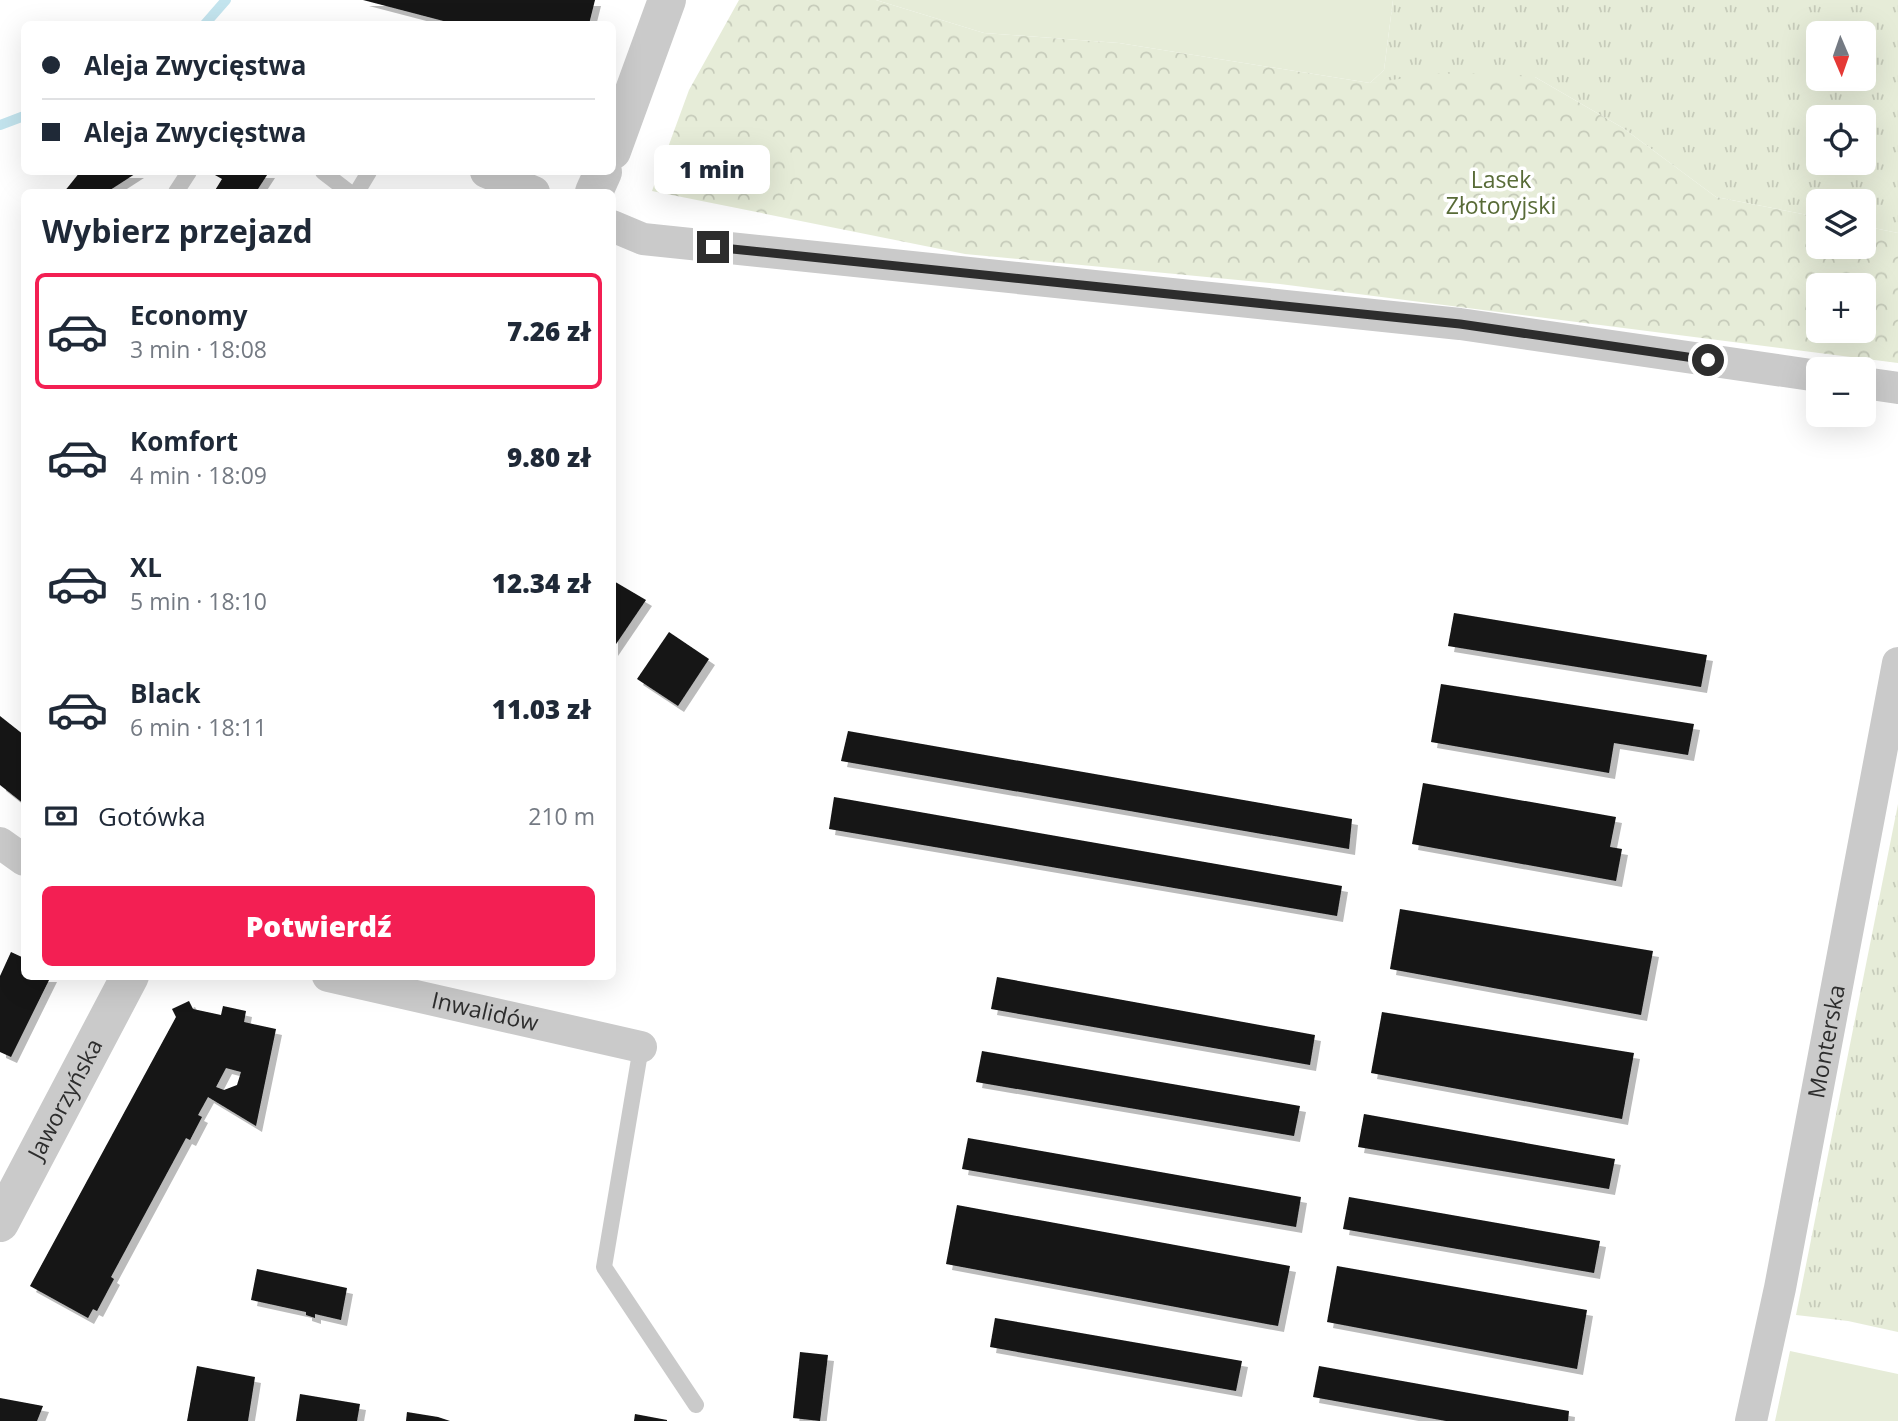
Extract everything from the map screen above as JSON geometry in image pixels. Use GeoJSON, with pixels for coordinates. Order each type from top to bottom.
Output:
{"type":"FeatureCollection","features":[{"type":"Feature","properties":{"kind":"street"},"geometry":{"type":"LineString","coordinates":[[616,140],[667,0]]}},
{"type":"Feature","properties":{"kind":"street"},"geometry":{"type":"LineString","coordinates":[[492,175],[527,189]]}},
{"type":"Feature","properties":{"kind":"street"},"geometry":{"type":"LineString","coordinates":[[616,228],[643,239],[1460,324],[1806,374]]}},
{"type":"Feature","properties":{"kind":"street"},"geometry":{"type":"LineString","coordinates":[[1876,385],[1898,388]]}},
{"type":"Feature","properties":{"kind":"street","name":"Monterska"},"geometry":{"type":"LineString","coordinates":[[1751,1421],[1782,1277],[1898,663]]}},
{"type":"Feature","properties":{"kind":"street"},"geometry":{"type":"LineString","coordinates":[[0,843],[21,858]]}},
{"type":"Feature","properties":{"kind":"street","name":"Jaworzyńska"},"geometry":{"type":"LineString","coordinates":[[0,1223],[128,980]]}},
{"type":"Feature","properties":{"kind":"street","name":"Inwalidów"},"geometry":{"type":"LineString","coordinates":[[346,980],[641,1047]]}},
{"type":"Feature","properties":{"kind":"lane"},"geometry":{"type":"LineString","coordinates":[[327,175],[345,189]]}},
{"type":"Feature","properties":{"kind":"lane"},"geometry":{"type":"LineString","coordinates":[[641,1047],[604,1267],[696,1405]]}},
{"type":"Feature","properties":{"kind":"green space","name":"Lasek Złotoryjski"},"geometry":{"type":"Polygon","coordinates":[[[739,0],[876,0],[984,33],[1119,43],[1370,83],[1450,72],[1535,77],[1623,128],[1716,197],[1806,215],[1806,259],[1876,259],[1876,228],[1898,233],[1898,363],[1876,360],[1876,357],[1851,357],[1280,284],[965,254],[652,191],[689,90],[739,0]]]}},
{"type":"Feature","properties":{"kind":"green space"},"geometry":{"type":"Polygon","coordinates":[[[876,0],[1393,0],[1384,70],[1370,83],[1119,43],[984,33],[876,0]]]}},
{"type":"Feature","properties":{"kind":"green space"},"geometry":{"type":"Polygon","coordinates":[[[1393,0],[1898,0],[1898,233],[1876,228],[1876,189],[1806,189],[1806,215],[1716,197],[1623,128],[1535,77],[1370,83],[1384,70],[1393,0]]]}},
{"type":"Feature","properties":{"kind":"green space"},"geometry":{"type":"Polygon","coordinates":[[[1898,804],[1898,1332],[1848,1321],[1796,1315],[1898,804]]]}},
{"type":"Feature","properties":{"kind":"green space"},"geometry":{"type":"Polygon","coordinates":[[[1790,1351],[1898,1374],[1898,1421],[1775,1421],[1790,1351]]]}},
{"type":"Feature","properties":{"kind":"building"},"geometry":{"type":"Polygon","coordinates":[[[363,0],[595,0],[590,21],[444,21],[363,0]]]}},
{"type":"Feature","properties":{"kind":"building"},"geometry":{"type":"Polygon","coordinates":[[[78,175],[133,175],[112,189],[66,189],[78,175]]]}},
{"type":"Feature","properties":{"kind":"building"},"geometry":{"type":"Polygon","coordinates":[[[215,175],[267,175],[258,189],[216,189],[222,179],[215,175]]]}},
{"type":"Feature","properties":{"kind":"building"},"geometry":{"type":"Polygon","coordinates":[[[616,582],[646,600],[616,644],[616,582]]]}},
{"type":"Feature","properties":{"kind":"building"},"geometry":{"type":"Polygon","coordinates":[[[1454,613],[1707,655],[1701,687],[1448,646],[1454,613]]]}},
{"type":"Feature","properties":{"kind":"building"},"geometry":{"type":"Polygon","coordinates":[[[669,632],[709,659],[678,706],[637,679],[669,632]]]}},
{"type":"Feature","properties":{"kind":"building"},"geometry":{"type":"Polygon","coordinates":[[[1441,684],[1694,724],[1688,755],[1614,743],[1609,773],[1431,742],[1441,684]]]}},
{"type":"Feature","properties":{"kind":"building"},"geometry":{"type":"Polygon","coordinates":[[[0,716],[21,733],[21,802],[0,785],[0,716]]]}},
{"type":"Feature","properties":{"kind":"building"},"geometry":{"type":"Polygon","coordinates":[[[848,731],[1352,819],[1349,849],[841,761],[848,731]]]}},
{"type":"Feature","properties":{"kind":"building"},"geometry":{"type":"Polygon","coordinates":[[[1423,783],[1616,817],[1610,847],[1622,849],[1616,881],[1412,844],[1423,783]]]}},
{"type":"Feature","properties":{"kind":"building"},"geometry":{"type":"Polygon","coordinates":[[[834,797],[1342,886],[1337,916],[829,829],[834,797]]]}},
{"type":"Feature","properties":{"kind":"building"},"geometry":{"type":"Polygon","coordinates":[[[1400,909],[1653,951],[1641,1015],[1390,969],[1400,909]]]}},
{"type":"Feature","properties":{"kind":"building"},"geometry":{"type":"Polygon","coordinates":[[[11,952],[21,957],[21,980],[49,980],[11,1057],[0,1052],[0,976],[11,952]]]}},
{"type":"Feature","properties":{"kind":"building"},"geometry":{"type":"Polygon","coordinates":[[[997,977],[1315,1035],[1310,1065],[991,1009],[997,977]]]}},
{"type":"Feature","properties":{"kind":"building"},"geometry":{"type":"Polygon","coordinates":[[[189,1001],[193,1009],[221,1015],[223,1006],[246,1011],[244,1022],[276,1029],[256,1126],[208,1097],[198,1115],[202,1117],[190,1140],[186,1138],[111,1277],[114,1279],[97,1311],[93,1309],[88,1318],[30,1286],[176,1017],[172,1009],[189,1001]],[[226,1068],[216,1087],[224,1090],[237,1085],[241,1072],[226,1068]]]}},
{"type":"Feature","properties":{"kind":"building"},"geometry":{"type":"Polygon","coordinates":[[[1382,1012],[1634,1053],[1622,1119],[1371,1073],[1382,1012]]]}},
{"type":"Feature","properties":{"kind":"building"},"geometry":{"type":"Polygon","coordinates":[[[982,1051],[1300,1106],[1294,1136],[976,1082],[982,1051]]]}},
{"type":"Feature","properties":{"kind":"building"},"geometry":{"type":"Polygon","coordinates":[[[1364,1114],[1615,1159],[1609,1189],[1358,1147],[1364,1114]]]}},
{"type":"Feature","properties":{"kind":"building"},"geometry":{"type":"Polygon","coordinates":[[[968,1138],[1301,1197],[1296,1227],[962,1169],[968,1138]]]}},
{"type":"Feature","properties":{"kind":"building"},"geometry":{"type":"Polygon","coordinates":[[[1349,1197],[1600,1241],[1594,1273],[1343,1229],[1349,1197]]]}},
{"type":"Feature","properties":{"kind":"building"},"geometry":{"type":"Polygon","coordinates":[[[957,1205],[1290,1266],[1278,1326],[946,1264],[957,1205]]]}},
{"type":"Feature","properties":{"kind":"building"},"geometry":{"type":"Polygon","coordinates":[[[1337,1266],[1587,1310],[1577,1369],[1327,1322],[1337,1266]]]}},
{"type":"Feature","properties":{"kind":"building"},"geometry":{"type":"Polygon","coordinates":[[[257,1269],[347,1288],[341,1320],[315,1314],[315,1318],[306,1315],[306,1312],[251,1300],[257,1269]]]}},
{"type":"Feature","properties":{"kind":"building"},"geometry":{"type":"Polygon","coordinates":[[[995,1318],[1242,1361],[1236,1391],[990,1347],[995,1318]]]}},
{"type":"Feature","properties":{"kind":"building"},"geometry":{"type":"Polygon","coordinates":[[[800,1352],[828,1355],[820,1421],[793,1418],[800,1352]]]}},
{"type":"Feature","properties":{"kind":"building"},"geometry":{"type":"Polygon","coordinates":[[[197,1366],[255,1377],[248,1421],[187,1421],[197,1366]]]}},
{"type":"Feature","properties":{"kind":"building"},"geometry":{"type":"Polygon","coordinates":[[[1319,1366],[1569,1411],[1568,1421],[1446,1421],[1313,1397],[1319,1366]]]}},
{"type":"Feature","properties":{"kind":"building"},"geometry":{"type":"Polygon","coordinates":[[[300,1394],[360,1404],[357,1421],[296,1421],[300,1394]]]}},
{"type":"Feature","properties":{"kind":"building"},"geometry":{"type":"Polygon","coordinates":[[[0,1398],[43,1406],[37,1421],[0,1421],[0,1398]]]}},
{"type":"Feature","properties":{"kind":"building"},"geometry":{"type":"Polygon","coordinates":[[[407,1412],[438,1417],[450,1421],[406,1421],[407,1412]]]}},
{"type":"Feature","properties":{"kind":"building"},"geometry":{"type":"Polygon","coordinates":[[[635,1414],[667,1420],[667,1421],[634,1421],[635,1414]]]}},
{"type":"Feature","properties":{"kind":"waterway"},"geometry":{"type":"LineString","coordinates":[[208,21],[226,0]]}},
{"type":"Feature","properties":{"kind":"waterway"},"geometry":{"type":"LineString","coordinates":[[0,125],[21,117]]}},
{"type":"Feature","properties":{"kind":"route"},"geometry":{"type":"LineString","coordinates":[[713,247],[1460,324],[1708,360]]}}]}
